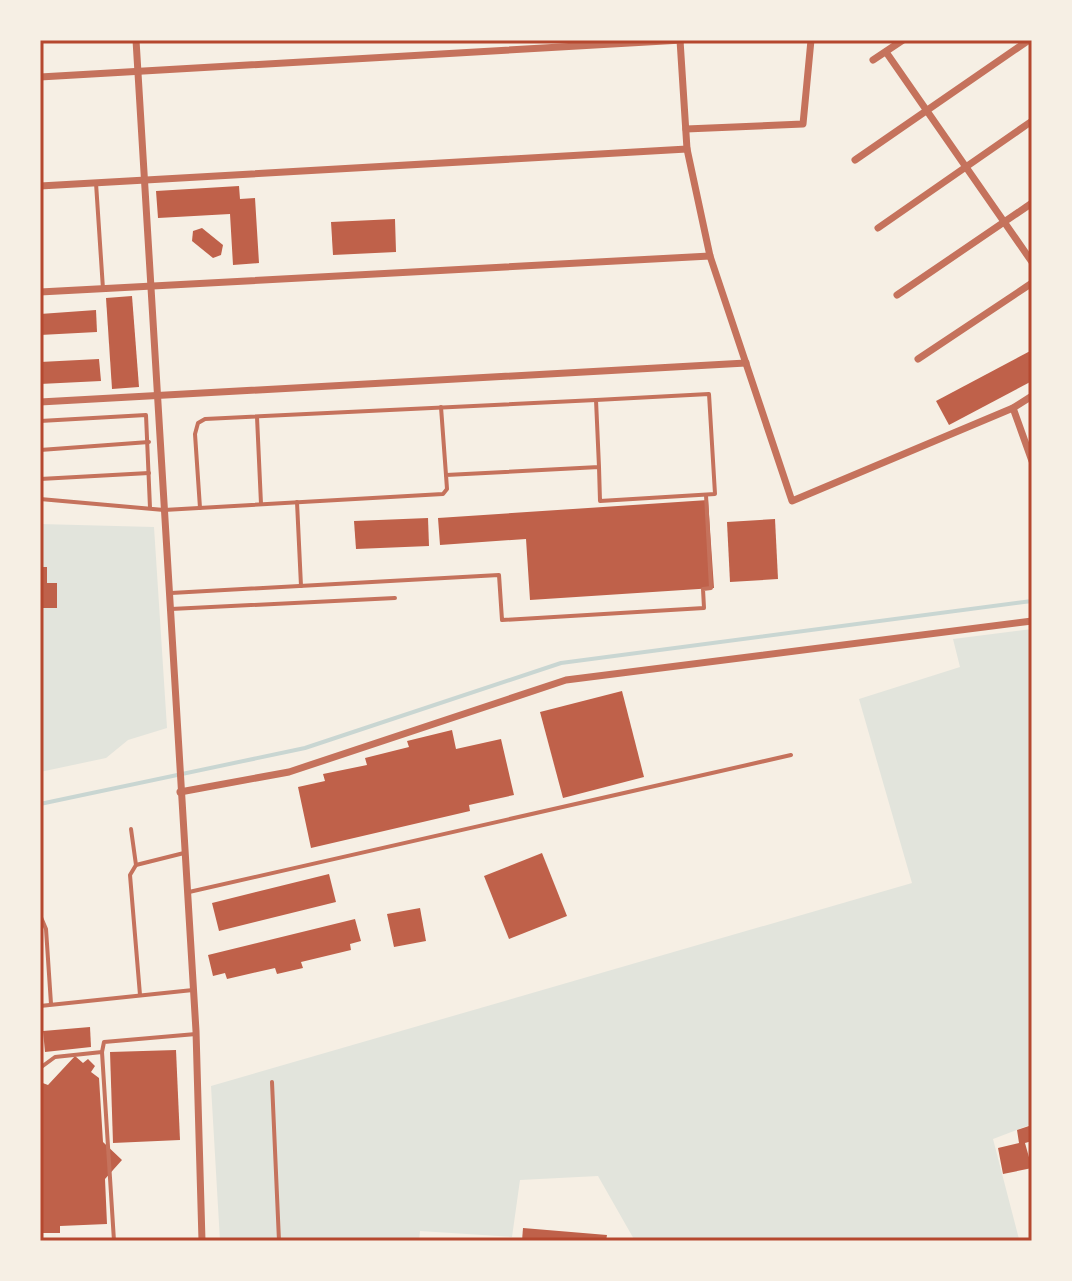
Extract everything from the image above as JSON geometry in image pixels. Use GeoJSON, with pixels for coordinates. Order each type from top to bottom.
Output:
{"type":"FeatureCollection","features":[{"type":"Feature","properties":{"kind":"street"},"geometry":{"type":"LineString","coordinates":[[136,40],[196,1034],[202,1241]]}},
{"type":"Feature","properties":{"kind":"street"},"geometry":{"type":"LineString","coordinates":[[40,77],[682,40],[687,149],[710,256],[792,501],[1013,408],[1032,396]]}},
{"type":"Feature","properties":{"kind":"street"},"geometry":{"type":"LineString","coordinates":[[686,129],[803,124],[811,40]]}},
{"type":"Feature","properties":{"kind":"street"},"geometry":{"type":"LineString","coordinates":[[873,60],[903,40]]}},
{"type":"Feature","properties":{"kind":"street"},"geometry":{"type":"LineString","coordinates":[[855,160],[1029,40]]}},
{"type":"Feature","properties":{"kind":"street"},"geometry":{"type":"LineString","coordinates":[[886,52],[1032,262]]}},
{"type":"Feature","properties":{"kind":"street"},"geometry":{"type":"LineString","coordinates":[[878,228],[1032,121]]}},
{"type":"Feature","properties":{"kind":"street"},"geometry":{"type":"LineString","coordinates":[[40,186],[687,149]]}},
{"type":"Feature","properties":{"kind":"street"},"geometry":{"type":"LineString","coordinates":[[74,184],[75,196]]}},
{"type":"Feature","properties":{"kind":"street"},"geometry":{"type":"LineString","coordinates":[[897,295],[1032,203]]}},
{"type":"Feature","properties":{"kind":"street"},"geometry":{"type":"LineString","coordinates":[[40,292],[710,256]]}},
{"type":"Feature","properties":{"kind":"street"},"geometry":{"type":"LineString","coordinates":[[918,359],[1032,283]]}},
{"type":"Feature","properties":{"kind":"street"},"geometry":{"type":"LineString","coordinates":[[40,402],[746,363]]}},
{"type":"Feature","properties":{"kind":"street"},"geometry":{"type":"LineString","coordinates":[[1013,408],[1032,461]]}},
{"type":"Feature","properties":{"kind":"street"},"geometry":{"type":"LineString","coordinates":[[180,792],[289,772],[566,680],[1032,621]]}},
{"type":"Feature","properties":{"kind":"lane"},"geometry":{"type":"LineString","coordinates":[[96,183],[103,289]]}},
{"type":"Feature","properties":{"kind":"lane"},"geometry":{"type":"LineString","coordinates":[[200,508],[195,434],[198,423],[205,419],[709,394],[715,494],[600,501],[596,400]]}},
{"type":"Feature","properties":{"kind":"lane"},"geometry":{"type":"LineString","coordinates":[[40,499],[164,510],[443,494],[447,489],[441,407]]}},
{"type":"Feature","properties":{"kind":"lane"},"geometry":{"type":"LineString","coordinates":[[40,421],[146,415],[150,442],[150,508]]}},
{"type":"Feature","properties":{"kind":"lane"},"geometry":{"type":"LineString","coordinates":[[257,417],[261,504]]}},
{"type":"Feature","properties":{"kind":"lane"},"geometry":{"type":"LineString","coordinates":[[40,450],[150,442]]}},
{"type":"Feature","properties":{"kind":"lane"},"geometry":{"type":"LineString","coordinates":[[446,475],[599,467]]}},
{"type":"Feature","properties":{"kind":"lane"},"geometry":{"type":"LineString","coordinates":[[40,479],[150,473]]}},
{"type":"Feature","properties":{"kind":"lane"},"geometry":{"type":"LineString","coordinates":[[168,593],[499,575],[502,620],[704,608],[703,589],[711,588],[706,495]]}},
{"type":"Feature","properties":{"kind":"lane"},"geometry":{"type":"LineString","coordinates":[[297,502],[301,586]]}},
{"type":"Feature","properties":{"kind":"lane"},"geometry":{"type":"LineString","coordinates":[[169,609],[395,598]]}},
{"type":"Feature","properties":{"kind":"lane"},"geometry":{"type":"LineString","coordinates":[[187,893],[791,755]]}},
{"type":"Feature","properties":{"kind":"lane"},"geometry":{"type":"LineString","coordinates":[[131,829],[136,865],[130,875],[140,995]]}},
{"type":"Feature","properties":{"kind":"lane"},"geometry":{"type":"LineString","coordinates":[[136,865],[184,853]]}},
{"type":"Feature","properties":{"kind":"lane"},"geometry":{"type":"LineString","coordinates":[[40,915],[46,929],[51,1004]]}},
{"type":"Feature","properties":{"kind":"lane"},"geometry":{"type":"LineString","coordinates":[[40,1006],[193,990]]}},
{"type":"Feature","properties":{"kind":"lane"},"geometry":{"type":"LineString","coordinates":[[114,1241],[102,1052],[104,1042],[196,1034]]}},
{"type":"Feature","properties":{"kind":"lane"},"geometry":{"type":"LineString","coordinates":[[40,1068],[55,1057],[102,1052]]}},
{"type":"Feature","properties":{"kind":"lane"},"geometry":{"type":"LineString","coordinates":[[272,1082],[279,1241]]}},
{"type":"Feature","properties":{"kind":"lane"},"geometry":{"type":"LineString","coordinates":[[40,1240],[49,1241]]}},
{"type":"Feature","properties":{"kind":"shaded area"},"geometry":{"type":"Polygon","coordinates":[[[40,524],[154,527],[167,728],[128,740],[106,758],[40,772],[40,608],[47,583],[40,567],[40,524]]]}},
{"type":"Feature","properties":{"kind":"shaded area"},"geometry":{"type":"Polygon","coordinates":[[[1032,629],[1032,1124],[993,1139],[1019,1239],[635,1241],[598,1176],[520,1180],[512,1237],[420,1231],[419,1241],[220,1241],[211,1086],[912,883],[859,699],[960,667],[953,639],[1032,629]]]}},
{"type":"Feature","properties":{"kind":"building"},"geometry":{"type":"Polygon","coordinates":[[[239,186],[240,199],[255,198],[259,263],[233,265],[230,214],[158,218],[156,191],[239,186]]]}},
{"type":"Feature","properties":{"kind":"building"},"geometry":{"type":"Polygon","coordinates":[[[395,219],[396,252],[333,255],[331,222],[395,219]]]}},
{"type":"Feature","properties":{"kind":"building"},"geometry":{"type":"Polygon","coordinates":[[[202,228],[223,245],[221,255],[213,258],[192,241],[193,231],[202,228]]]}},
{"type":"Feature","properties":{"kind":"building"},"geometry":{"type":"Polygon","coordinates":[[[132,296],[139,387],[112,389],[106,298],[132,296]]]}},
{"type":"Feature","properties":{"kind":"building"},"geometry":{"type":"Polygon","coordinates":[[[96,310],[97,332],[40,335],[40,314],[96,310]]]}},
{"type":"Feature","properties":{"kind":"building"},"geometry":{"type":"Polygon","coordinates":[[[1032,350],[1032,381],[949,425],[936,401],[1032,350]]]}},
{"type":"Feature","properties":{"kind":"building"},"geometry":{"type":"Polygon","coordinates":[[[99,359],[101,381],[40,384],[40,362],[99,359]]]}},
{"type":"Feature","properties":{"kind":"building"},"geometry":{"type":"Polygon","coordinates":[[[708,500],[714,588],[530,600],[526,539],[440,545],[438,518],[708,500]]]}},
{"type":"Feature","properties":{"kind":"building"},"geometry":{"type":"Polygon","coordinates":[[[428,518],[429,546],[356,549],[354,521],[428,518]]]}},
{"type":"Feature","properties":{"kind":"building"},"geometry":{"type":"Polygon","coordinates":[[[775,519],[778,579],[730,582],[727,522],[775,519]]]}},
{"type":"Feature","properties":{"kind":"building"},"geometry":{"type":"Polygon","coordinates":[[[40,567],[47,567],[47,583],[57,583],[57,608],[40,608],[40,567]]]}},
{"type":"Feature","properties":{"kind":"building"},"geometry":{"type":"Polygon","coordinates":[[[622,691],[644,777],[563,798],[540,712],[622,691]]]}},
{"type":"Feature","properties":{"kind":"building"},"geometry":{"type":"Polygon","coordinates":[[[452,730],[456,749],[501,739],[514,795],[469,805],[470,811],[311,848],[298,787],[325,781],[323,774],[367,765],[365,758],[409,747],[407,741],[452,730]]]}},
{"type":"Feature","properties":{"kind":"building"},"geometry":{"type":"Polygon","coordinates":[[[542,853],[567,916],[509,939],[484,876],[542,853]]]}},
{"type":"Feature","properties":{"kind":"building"},"geometry":{"type":"Polygon","coordinates":[[[329,874],[336,902],[219,931],[212,903],[329,874]]]}},
{"type":"Feature","properties":{"kind":"building"},"geometry":{"type":"Polygon","coordinates":[[[420,908],[426,941],[394,947],[387,914],[420,908]]]}},
{"type":"Feature","properties":{"kind":"building"},"geometry":{"type":"Polygon","coordinates":[[[355,919],[361,941],[350,944],[351,950],[301,962],[303,968],[277,974],[275,968],[227,979],[225,973],[213,976],[208,955],[355,919]]]}},
{"type":"Feature","properties":{"kind":"building"},"geometry":{"type":"Polygon","coordinates":[[[90,1027],[91,1047],[45,1052],[43,1031],[90,1027]]]}},
{"type":"Feature","properties":{"kind":"building"},"geometry":{"type":"Polygon","coordinates":[[[176,1050],[180,1140],[113,1143],[110,1052],[176,1050]]]}},
{"type":"Feature","properties":{"kind":"building"},"geometry":{"type":"Polygon","coordinates":[[[75,1056],[83,1063],[88,1059],[95,1066],[91,1072],[99,1078],[103,1142],[122,1160],[105,1179],[107,1224],[60,1226],[60,1233],[41,1233],[40,1082],[48,1085],[75,1056]]]}},
{"type":"Feature","properties":{"kind":"building"},"geometry":{"type":"Polygon","coordinates":[[[1032,1125],[1032,1141],[1025,1143],[1032,1168],[1003,1174],[998,1148],[1019,1143],[1017,1130],[1032,1125]]]}},
{"type":"Feature","properties":{"kind":"building"},"geometry":{"type":"Polygon","coordinates":[[[523,1228],[607,1235],[606,1241],[522,1241],[523,1228]]]}},
{"type":"Feature","properties":{"kind":"waterway"},"geometry":{"type":"LineString","coordinates":[[40,804],[305,748],[561,663],[1032,601]]}}]}
